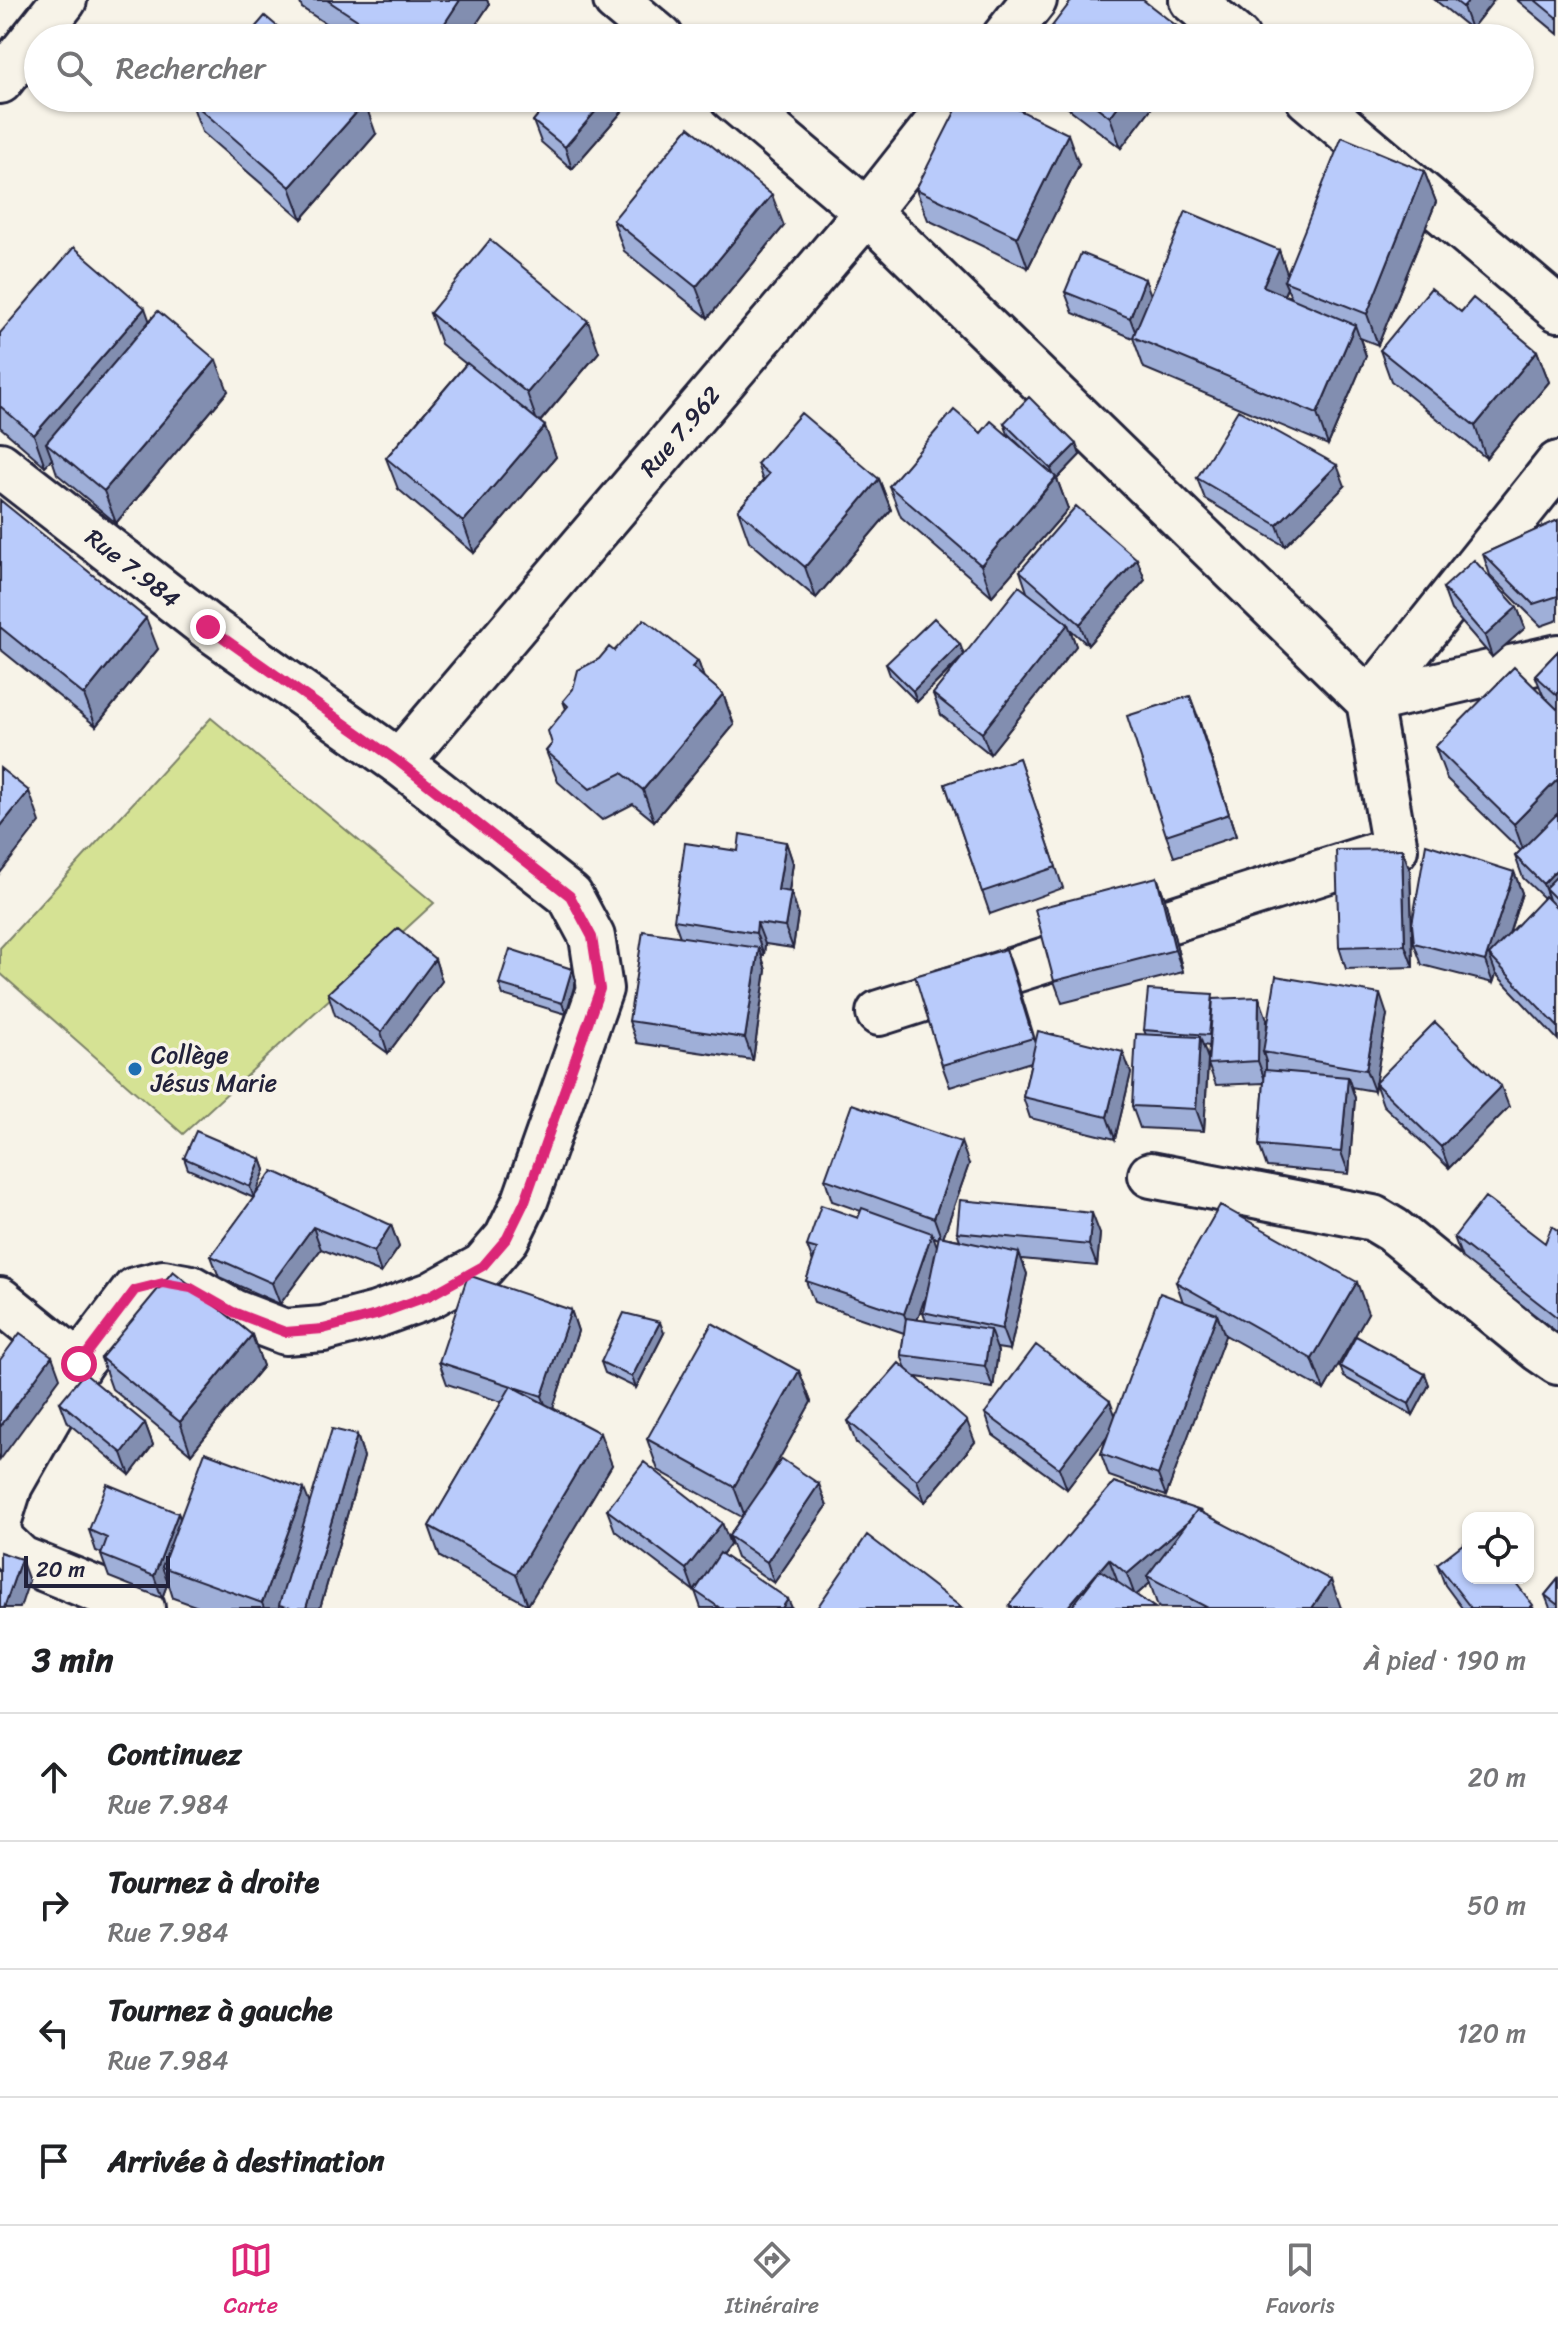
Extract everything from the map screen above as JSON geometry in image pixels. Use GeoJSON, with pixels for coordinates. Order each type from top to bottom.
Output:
{"type":"FeatureCollection","features":[{"type":"Feature","properties":{"kind":"street"},"geometry":{"type":"LineString","coordinates":[[45,24],[64,0]]}},
{"type":"Feature","properties":{"kind":"street"},"geometry":{"type":"LineString","coordinates":[[616,0],[644,24]]}},
{"type":"Feature","properties":{"kind":"street"},"geometry":{"type":"LineString","coordinates":[[1015,24],[1034,0]]}},
{"type":"Feature","properties":{"kind":"street"},"geometry":{"type":"LineString","coordinates":[[1192,0],[1220,24]]}},
{"type":"Feature","properties":{"kind":"street"},"geometry":{"type":"LineString","coordinates":[[0,81],[24,51]]}},
{"type":"Feature","properties":{"kind":"street"},"geometry":{"type":"LineString","coordinates":[[749,112],[867,212],[1369,701],[1395,849],[879,1013]]}},
{"type":"Feature","properties":{"kind":"street","name":"Rue 7.962"},"geometry":{"type":"LineString","coordinates":[[399,762],[867,212],[946,112]]}},
{"type":"Feature","properties":{"kind":"street"},"geometry":{"type":"LineString","coordinates":[[1325,112],[1558,309]]}},
{"type":"Feature","properties":{"kind":"street"},"geometry":{"type":"LineString","coordinates":[[1369,701],[1558,464]]}},
{"type":"Feature","properties":{"kind":"street","name":"Rue 7.984"},"geometry":{"type":"LineString","coordinates":[[0,465],[208,627],[399,762],[570,896],[592,937],[600,989],[525,1201],[507,1238],[483,1266],[431,1295],[376,1315],[323,1329],[285,1332],[233,1312],[191,1288],[163,1283],[135,1290],[79,1364]]}},
{"type":"Feature","properties":{"kind":"street"},"geometry":{"type":"LineString","coordinates":[[1369,701],[1558,657]]}},
{"type":"Feature","properties":{"kind":"street"},"geometry":{"type":"LineString","coordinates":[[1151,1175],[1373,1218],[1393,1230],[1558,1362]]}},
{"type":"Feature","properties":{"kind":"street"},"geometry":{"type":"LineString","coordinates":[[0,1300],[79,1364],[10,1485],[0,1517]]}},
{"type":"Feature","properties":{"kind":"street"},"geometry":{"type":"LineString","coordinates":[[0,1534],[0,1539],[21,1559],[142,1608]]}},
{"type":"Feature","properties":{"kind":"green space"},"geometry":{"type":"Polygon","coordinates":[[[211,718],[434,903],[183,1134],[0,973],[0,948],[211,718]]]}},
{"type":"Feature","properties":{"kind":"building"},"geometry":{"type":"Polygon","coordinates":[[[327,0],[460,0],[444,24],[364,24],[327,0]]]}},
{"type":"Feature","properties":{"kind":"building"},"geometry":{"type":"Polygon","coordinates":[[[1072,0],[1143,0],[1174,24],[1054,24],[1072,0]]]}},
{"type":"Feature","properties":{"kind":"building"},"geometry":{"type":"Polygon","coordinates":[[[1454,0],[1469,0],[1463,7],[1454,0]]]}},
{"type":"Feature","properties":{"kind":"building"},"geometry":{"type":"Polygon","coordinates":[[[1535,0],[1558,0],[1558,19],[1535,0]]]}},
{"type":"Feature","properties":{"kind":"building"},"geometry":{"type":"Polygon","coordinates":[[[265,16],[274,24],[258,24],[265,16]]]}},
{"type":"Feature","properties":{"kind":"building"},"geometry":{"type":"Polygon","coordinates":[[[204,112],[357,112],[290,187],[204,112]]]}},
{"type":"Feature","properties":{"kind":"building"},"geometry":{"type":"Polygon","coordinates":[[[540,112],[595,112],[565,147],[533,121],[540,112]]]}},
{"type":"Feature","properties":{"kind":"building"},"geometry":{"type":"Polygon","coordinates":[[[955,112],[1023,112],[1068,134],[1017,237],[916,189],[955,112]]]}},
{"type":"Feature","properties":{"kind":"building"},"geometry":{"type":"Polygon","coordinates":[[[689,127],[772,195],[696,287],[613,220],[689,127]]]}},
{"type":"Feature","properties":{"kind":"building"},"geometry":{"type":"Polygon","coordinates":[[[1342,137],[1424,171],[1367,314],[1284,281],[1342,137]]]}},
{"type":"Feature","properties":{"kind":"building"},"geometry":{"type":"Polygon","coordinates":[[[1186,211],[1279,250],[1263,286],[1355,325],[1317,414],[1133,337],[1186,211]]]}},
{"type":"Feature","properties":{"kind":"building"},"geometry":{"type":"Polygon","coordinates":[[[490,240],[588,321],[527,393],[430,313],[490,240]]]}},
{"type":"Feature","properties":{"kind":"building"},"geometry":{"type":"Polygon","coordinates":[[[74,247],[145,308],[34,435],[0,406],[0,333],[74,247]]]}},
{"type":"Feature","properties":{"kind":"building"},"geometry":{"type":"Polygon","coordinates":[[[1081,253],[1145,279],[1130,318],[1065,292],[1081,253]]]}},
{"type":"Feature","properties":{"kind":"building"},"geometry":{"type":"Polygon","coordinates":[[[1431,288],[1461,312],[1473,298],[1537,351],[1475,426],[1380,350],[1431,288]]]}},
{"type":"Feature","properties":{"kind":"building"},"geometry":{"type":"Polygon","coordinates":[[[158,311],[216,360],[104,491],[46,443],[158,311]]]}},
{"type":"Feature","properties":{"kind":"building"},"geometry":{"type":"Polygon","coordinates":[[[467,363],[545,426],[463,522],[386,458],[467,363]]]}},
{"type":"Feature","properties":{"kind":"building"},"geometry":{"type":"Polygon","coordinates":[[[1029,397],[1076,444],[1051,469],[1004,423],[1029,397]]]}},
{"type":"Feature","properties":{"kind":"building"},"geometry":{"type":"Polygon","coordinates":[[[954,410],[981,433],[991,421],[1056,477],[981,565],[889,486],[954,410]]]}},
{"type":"Feature","properties":{"kind":"building"},"geometry":{"type":"Polygon","coordinates":[[[1238,410],[1337,465],[1277,525],[1197,478],[1238,410]]]}},
{"type":"Feature","properties":{"kind":"building"},"geometry":{"type":"Polygon","coordinates":[[[801,413],[879,479],[805,567],[738,510],[769,474],[757,464],[801,413]]]}},
{"type":"Feature","properties":{"kind":"building"},"geometry":{"type":"Polygon","coordinates":[[[0,500],[146,618],[84,695],[0,627],[0,500]]]}},
{"type":"Feature","properties":{"kind":"building"},"geometry":{"type":"Polygon","coordinates":[[[1076,506],[1137,559],[1080,624],[1020,571],[1076,506]]]}},
{"type":"Feature","properties":{"kind":"building"},"geometry":{"type":"Polygon","coordinates":[[[1558,520],[1558,596],[1533,604],[1483,554],[1558,520]]]}},
{"type":"Feature","properties":{"kind":"building"},"geometry":{"type":"Polygon","coordinates":[[[1474,560],[1517,607],[1485,636],[1443,588],[1474,560]]]}},
{"type":"Feature","properties":{"kind":"building"},"geometry":{"type":"Polygon","coordinates":[[[1019,586],[1068,624],[982,733],[933,694],[1019,586]]]}},
{"type":"Feature","properties":{"kind":"building"},"geometry":{"type":"Polygon","coordinates":[[[934,618],[960,644],[913,691],[886,664],[934,618]]]}},
{"type":"Feature","properties":{"kind":"building"},"geometry":{"type":"Polygon","coordinates":[[[644,619],[698,661],[692,667],[723,694],[643,790],[622,773],[590,789],[546,751],[552,744],[548,731],[568,706],[563,701],[573,689],[578,670],[599,659],[609,647],[614,651],[644,619]]]}},
{"type":"Feature","properties":{"kind":"building"},"geometry":{"type":"Polygon","coordinates":[[[1558,651],[1558,696],[1535,675],[1558,651]]]}},
{"type":"Feature","properties":{"kind":"building"},"geometry":{"type":"Polygon","coordinates":[[[1514,667],[1558,710],[1558,779],[1514,824],[1435,747],[1514,667]]]}},
{"type":"Feature","properties":{"kind":"building"},"geometry":{"type":"Polygon","coordinates":[[[1190,696],[1229,814],[1166,835],[1127,716],[1190,696]]]}},
{"type":"Feature","properties":{"kind":"building"},"geometry":{"type":"Polygon","coordinates":[[[1019,758],[1056,867],[982,892],[945,784],[1019,758]]]}},
{"type":"Feature","properties":{"kind":"building"},"geometry":{"type":"Polygon","coordinates":[[[0,768],[29,791],[0,827],[0,768]]]}},
{"type":"Feature","properties":{"kind":"building"},"geometry":{"type":"Polygon","coordinates":[[[1558,813],[1558,868],[1543,884],[1515,856],[1558,813]]]}},
{"type":"Feature","properties":{"kind":"building"},"geometry":{"type":"Polygon","coordinates":[[[740,834],[786,842],[778,890],[791,892],[785,927],[757,923],[756,933],[674,920],[685,843],[738,851],[740,834]]]}},
{"type":"Feature","properties":{"kind":"building"},"geometry":{"type":"Polygon","coordinates":[[[1426,844],[1514,872],[1485,961],[1414,943],[1412,924],[1426,844]]]}},
{"type":"Feature","properties":{"kind":"building"},"geometry":{"type":"Polygon","coordinates":[[[1402,849],[1405,945],[1339,947],[1336,850],[1402,849]]]}},
{"type":"Feature","properties":{"kind":"building"},"geometry":{"type":"Polygon","coordinates":[[[1558,875],[1558,901],[1545,888],[1558,875]]]}},
{"type":"Feature","properties":{"kind":"building"},"geometry":{"type":"Polygon","coordinates":[[[1157,877],[1175,950],[1054,981],[1035,909],[1157,877]]]}},
{"type":"Feature","properties":{"kind":"building"},"geometry":{"type":"Polygon","coordinates":[[[1545,896],[1558,909],[1558,1027],[1489,955],[1545,896]]]}},
{"type":"Feature","properties":{"kind":"building"},"geometry":{"type":"Polygon","coordinates":[[[398,928],[435,959],[381,1032],[328,993],[398,928]]]}},
{"type":"Feature","properties":{"kind":"building"},"geometry":{"type":"Polygon","coordinates":[[[643,931],[759,948],[745,1038],[629,1021],[643,931]]]}},
{"type":"Feature","properties":{"kind":"building"},"geometry":{"type":"Polygon","coordinates":[[[510,949],[572,969],[562,1003],[499,984],[510,949]]]}},
{"type":"Feature","properties":{"kind":"building"},"geometry":{"type":"Polygon","coordinates":[[[1006,949],[1033,1038],[942,1065],[915,976],[1006,949]]]}},
{"type":"Feature","properties":{"kind":"building"},"geometry":{"type":"Polygon","coordinates":[[[1276,976],[1380,994],[1366,1070],[1263,1052],[1276,976]]]}},
{"type":"Feature","properties":{"kind":"building"},"geometry":{"type":"Polygon","coordinates":[[[1148,990],[1213,994],[1209,1035],[1144,1030],[1148,990]]]}},
{"type":"Feature","properties":{"kind":"building"},"geometry":{"type":"Polygon","coordinates":[[[1259,997],[1258,1061],[1208,1064],[1213,999],[1259,997]]]}},
{"type":"Feature","properties":{"kind":"building"},"geometry":{"type":"Polygon","coordinates":[[[1435,1022],[1501,1086],[1441,1147],[1375,1083],[1435,1022]]]}},
{"type":"Feature","properties":{"kind":"building"},"geometry":{"type":"Polygon","coordinates":[[[1038,1031],[1123,1052],[1107,1117],[1023,1097],[1038,1031]]]}},
{"type":"Feature","properties":{"kind":"building"},"geometry":{"type":"Polygon","coordinates":[[[1136,1034],[1200,1037],[1196,1109],[1132,1106],[1136,1034]]]}},
{"type":"Feature","properties":{"kind":"building"},"geometry":{"type":"Polygon","coordinates":[[[1265,1070],[1348,1077],[1341,1152],[1259,1145],[1265,1070]]]}},
{"type":"Feature","properties":{"kind":"building"},"geometry":{"type":"Polygon","coordinates":[[[852,1104],[961,1142],[934,1218],[825,1179],[852,1104]]]}},
{"type":"Feature","properties":{"kind":"building"},"geometry":{"type":"Polygon","coordinates":[[[196,1131],[261,1159],[250,1187],[184,1158],[196,1131]]]}},
{"type":"Feature","properties":{"kind":"building"},"geometry":{"type":"Polygon","coordinates":[[[273,1171],[391,1225],[374,1252],[313,1227],[272,1283],[211,1256],[273,1171]]]}},
{"type":"Feature","properties":{"kind":"building"},"geometry":{"type":"Polygon","coordinates":[[[1485,1197],[1545,1243],[1552,1226],[1558,1231],[1558,1318],[1454,1237],[1485,1197]]]}},
{"type":"Feature","properties":{"kind":"building"},"geometry":{"type":"Polygon","coordinates":[[[960,1200],[1092,1213],[1089,1245],[957,1232],[960,1200]]]}},
{"type":"Feature","properties":{"kind":"building"},"geometry":{"type":"Polygon","coordinates":[[[821,1205],[858,1218],[862,1208],[932,1233],[904,1314],[806,1281],[817,1249],[807,1246],[821,1205]]]}},
{"type":"Feature","properties":{"kind":"building"},"geometry":{"type":"Polygon","coordinates":[[[1220,1205],[1357,1282],[1312,1359],[1176,1282],[1220,1205]]]}},
{"type":"Feature","properties":{"kind":"building"},"geometry":{"type":"Polygon","coordinates":[[[939,1236],[1019,1253],[1002,1329],[923,1312],[939,1236]]]}},
{"type":"Feature","properties":{"kind":"building"},"geometry":{"type":"Polygon","coordinates":[[[173,1271],[252,1335],[180,1422],[101,1358],[173,1271]]]}},
{"type":"Feature","properties":{"kind":"building"},"geometry":{"type":"Polygon","coordinates":[[[468,1275],[571,1310],[542,1396],[439,1362],[468,1275]]]}},
{"type":"Feature","properties":{"kind":"building"},"geometry":{"type":"Polygon","coordinates":[[[1160,1293],[1217,1314],[1158,1475],[1101,1454],[1160,1293]]]}},
{"type":"Feature","properties":{"kind":"building"},"geometry":{"type":"Polygon","coordinates":[[[624,1313],[660,1322],[632,1377],[601,1362],[624,1313]]]}},
{"type":"Feature","properties":{"kind":"building"},"geometry":{"type":"Polygon","coordinates":[[[906,1318],[990,1330],[985,1366],[901,1355],[906,1318]]]}},
{"type":"Feature","properties":{"kind":"building"},"geometry":{"type":"Polygon","coordinates":[[[712,1323],[799,1371],[734,1487],[647,1439],[712,1323]]]}},
{"type":"Feature","properties":{"kind":"building"},"geometry":{"type":"Polygon","coordinates":[[[20,1333],[52,1356],[0,1427],[0,1360],[20,1333]]]}},
{"type":"Feature","properties":{"kind":"building"},"geometry":{"type":"Polygon","coordinates":[[[1356,1336],[1425,1374],[1409,1404],[1340,1366],[1356,1336]]]}},
{"type":"Feature","properties":{"kind":"building"},"geometry":{"type":"Polygon","coordinates":[[[1036,1345],[1110,1401],[1059,1468],[985,1413],[1036,1345]]]}},
{"type":"Feature","properties":{"kind":"building"},"geometry":{"type":"Polygon","coordinates":[[[899,1363],[967,1421],[917,1480],[848,1421],[899,1363]]]}},
{"type":"Feature","properties":{"kind":"building"},"geometry":{"type":"Polygon","coordinates":[[[84,1373],[145,1423],[122,1453],[60,1402],[84,1373]]]}},
{"type":"Feature","properties":{"kind":"building"},"geometry":{"type":"Polygon","coordinates":[[[511,1386],[600,1433],[516,1574],[429,1526],[511,1386]]]}},
{"type":"Feature","properties":{"kind":"building"},"geometry":{"type":"Polygon","coordinates":[[[332,1429],[357,1435],[306,1608],[279,1605],[332,1429]]]}},
{"type":"Feature","properties":{"kind":"building"},"geometry":{"type":"Polygon","coordinates":[[[205,1452],[304,1489],[262,1603],[162,1567],[205,1452]]]}},
{"type":"Feature","properties":{"kind":"building"},"geometry":{"type":"Polygon","coordinates":[[[782,1459],[819,1484],[767,1562],[729,1536],[782,1459]]]}},
{"type":"Feature","properties":{"kind":"building"},"geometry":{"type":"Polygon","coordinates":[[[644,1462],[722,1523],[686,1569],[607,1510],[644,1462]]]}},
{"type":"Feature","properties":{"kind":"building"},"geometry":{"type":"Polygon","coordinates":[[[1114,1482],[1201,1511],[1197,1510],[1189,1521],[1127,1574],[1109,1559],[1067,1608],[1013,1608],[1009,1605],[1114,1482]]]}},
{"type":"Feature","properties":{"kind":"building"},"geometry":{"type":"Polygon","coordinates":[[[107,1484],[178,1513],[154,1576],[101,1555],[107,1538],[89,1530],[107,1484]]]}},
{"type":"Feature","properties":{"kind":"building"},"geometry":{"type":"Polygon","coordinates":[[[1197,1510],[1331,1580],[1312,1608],[1208,1608],[1147,1576],[1197,1510]]]}},
{"type":"Feature","properties":{"kind":"building"},"geometry":{"type":"Polygon","coordinates":[[[867,1535],[962,1608],[817,1608],[867,1535]]]}},
{"type":"Feature","properties":{"kind":"building"},"geometry":{"type":"Polygon","coordinates":[[[1462,1545],[1462,1584],[1517,1584],[1533,1605],[1529,1608],[1471,1608],[1437,1564],[1462,1545]]]}},
{"type":"Feature","properties":{"kind":"building"},"geometry":{"type":"Polygon","coordinates":[[[0,1552],[21,1559],[4,1608],[0,1608],[0,1552]]]}},
{"type":"Feature","properties":{"kind":"building"},"geometry":{"type":"Polygon","coordinates":[[[720,1553],[788,1599],[782,1608],[720,1608],[695,1591],[720,1553]]]}},
{"type":"Feature","properties":{"kind":"building"},"geometry":{"type":"Polygon","coordinates":[[[1100,1570],[1155,1608],[1071,1608],[1100,1570]]]}},
{"type":"Feature","properties":{"kind":"building"},"geometry":{"type":"Polygon","coordinates":[[[1558,1579],[1558,1605],[1545,1595],[1558,1579]]]}},
{"type":"Feature","properties":{"kind":"place","name":"Collège Jésus Marie"},"geometry":{"type":"Point","coordinates":[135,1069]}},
{"type":"Feature","properties":{"kind":"route"},"geometry":{"type":"LineString","coordinates":[[79,1364],[135,1290],[163,1283],[191,1288],[233,1312],[285,1332],[323,1329],[376,1315],[431,1295],[483,1266],[507,1238],[525,1201],[600,989],[592,937],[570,896],[399,762],[208,627]]}}]}
